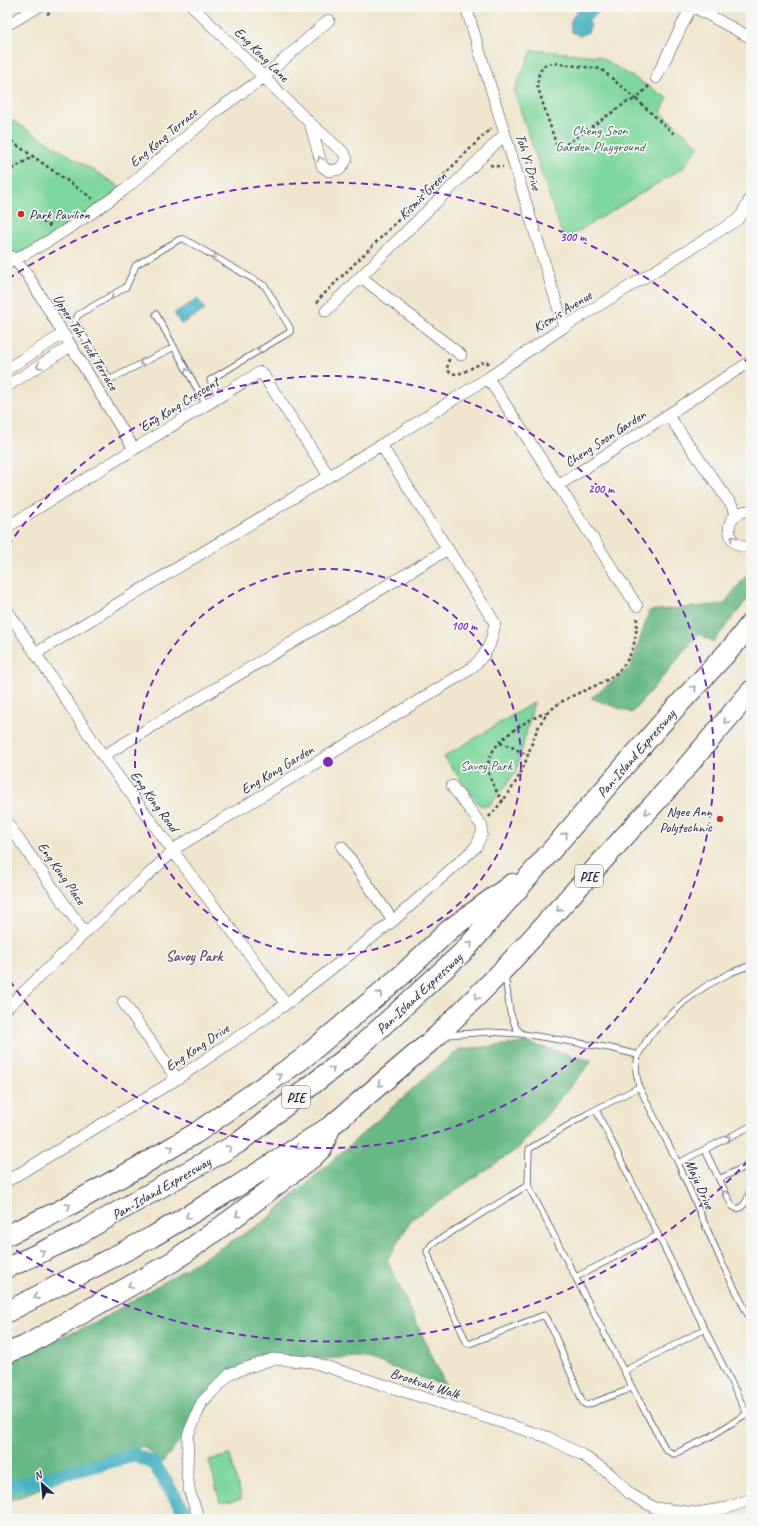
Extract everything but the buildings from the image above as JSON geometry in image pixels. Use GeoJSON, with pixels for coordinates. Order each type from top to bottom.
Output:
{"type":"FeatureCollection","features":[{"type":"Feature","properties":{"kind":"highway","name":"Pan-Island Expressway"},"geometry":{"type":"LineString","coordinates":[[7,1268],[72,1238],[238,1143],[356,1051],[465,950],[668,716],[734,645],[751,623]]}},
{"type":"Feature","properties":{"kind":"highway","name":"PIE"},"geometry":{"type":"LineString","coordinates":[[7,1312],[152,1238],[236,1187],[331,1126],[437,1036],[504,969],[673,783],[751,691]]}},
{"type":"Feature","properties":{"kind":"highway"},"geometry":{"type":"LineString","coordinates":[[7,1235],[59,1211],[137,1168],[196,1133],[249,1097],[301,1060],[403,974],[449,930],[539,864]]}},
{"type":"Feature","properties":{"kind":"highway"},"geometry":{"type":"LineString","coordinates":[[7,1353],[26,1346],[172,1262],[232,1220],[313,1157],[322,1148],[331,1126]]}},
{"type":"Feature","properties":{"kind":"street"},"geometry":{"type":"LineString","coordinates":[[7,25],[38,7]]}},
{"type":"Feature","properties":{"kind":"street","name":"Eng Kong Lane"},"geometry":{"type":"LineString","coordinates":[[193,7],[310,123]]}},
{"type":"Feature","properties":{"kind":"street","name":"Toh Yi Drive"},"geometry":{"type":"LineString","coordinates":[[466,7],[564,327]]}},
{"type":"Feature","properties":{"kind":"street"},"geometry":{"type":"LineString","coordinates":[[656,78],[692,7],[751,38]]}},
{"type":"Feature","properties":{"kind":"street","name":"Eng Kong Terrace"},"geometry":{"type":"LineString","coordinates":[[9,259],[56,236],[124,190],[216,112],[264,77],[329,20]]}},
{"type":"Feature","properties":{"kind":"street","name":"Kismis Green"},"geometry":{"type":"LineString","coordinates":[[326,312],[505,134]]}},
{"type":"Feature","properties":{"kind":"street","name":"Kismis Avenue"},"geometry":{"type":"LineString","coordinates":[[381,444],[488,378],[564,327],[737,220],[751,197]]}},
{"type":"Feature","properties":{"kind":"street","name":"Upper Toh Tuck Terrace"},"geometry":{"type":"LineString","coordinates":[[9,259],[27,274],[134,449]]}},
{"type":"Feature","properties":{"kind":"street"},"geometry":{"type":"LineString","coordinates":[[361,278],[461,355]]}},
{"type":"Feature","properties":{"kind":"street"},"geometry":{"type":"LineString","coordinates":[[7,369],[64,334]]}},
{"type":"Feature","properties":{"kind":"street"},"geometry":{"type":"LineString","coordinates":[[7,386],[71,346]]}},
{"type":"Feature","properties":{"kind":"street","name":"Cheng Soon Garden"},"geometry":{"type":"LineString","coordinates":[[559,485],[751,361]]}},
{"type":"Feature","properties":{"kind":"street","name":"Eng Kong Crescent"},"geometry":{"type":"LineString","coordinates":[[7,527],[261,372],[329,476]]}},
{"type":"Feature","properties":{"kind":"street","name":"Cheng Soon Garden"},"geometry":{"type":"LineString","coordinates":[[488,378],[637,606]]}},
{"type":"Feature","properties":{"kind":"street","name":"Cheng Soon Garden"},"geometry":{"type":"LineString","coordinates":[[668,415],[737,513]]}},
{"type":"Feature","properties":{"kind":"street"},"geometry":{"type":"LineString","coordinates":[[36,654],[381,444]]}},
{"type":"Feature","properties":{"kind":"street","name":"Eng Kong Garden"},"geometry":{"type":"LineString","coordinates":[[7,1008],[85,932],[179,846],[469,670],[483,658],[492,639],[495,623],[381,444]]}},
{"type":"Feature","properties":{"kind":"street"},"geometry":{"type":"LineString","coordinates":[[751,511],[737,513],[732,518],[729,526],[729,534],[738,545],[746,548],[751,547]]}},
{"type":"Feature","properties":{"kind":"street"},"geometry":{"type":"LineString","coordinates":[[103,756],[448,549]]}},
{"type":"Feature","properties":{"kind":"street","name":"Eng Kong Road"},"geometry":{"type":"LineString","coordinates":[[7,610],[103,756],[286,1004]]}},
{"type":"Feature","properties":{"kind":"street"},"geometry":{"type":"LineString","coordinates":[[452,786],[482,826]]}},
{"type":"Feature","properties":{"kind":"street","name":"Eng Kong Drive"},"geometry":{"type":"LineString","coordinates":[[7,1181],[177,1079],[286,1004],[393,922],[476,847],[482,833],[482,826]]}},
{"type":"Feature","properties":{"kind":"street","name":"Eng Kong Place"},"geometry":{"type":"LineString","coordinates":[[9,831],[85,932]]}},
{"type":"Feature","properties":{"kind":"street"},"geometry":{"type":"LineString","coordinates":[[342,847],[393,922]]}},
{"type":"Feature","properties":{"kind":"street"},"geometry":{"type":"LineString","coordinates":[[123,1002],[177,1079]]}},
{"type":"Feature","properties":{"kind":"street","name":"Brookvale Walk"},"geometry":{"type":"LineString","coordinates":[[199,1519],[190,1493],[188,1476],[188,1435],[202,1402],[231,1373],[273,1359],[312,1362],[547,1437],[582,1455],[609,1473],[630,1494],[655,1508],[696,1513],[727,1508],[751,1499]]}},
{"type":"Feature","properties":{"kind":"lane"},"geometry":{"type":"LineString","coordinates":[[174,347],[111,378],[108,377],[75,321],[78,315],[126,287],[136,265],[180,239],[184,239],[265,286],[290,328],[290,332],[210,380],[220,396]]}},
{"type":"Feature","properties":{"kind":"lane"},"geometry":{"type":"LineString","coordinates":[[156,314],[206,405]]}},
{"type":"Feature","properties":{"kind":"lane","name":"Maju Drive"},"geometry":{"type":"LineString","coordinates":[[751,965],[730,973],[706,986],[685,1001],[650,1035],[638,1055],[636,1070],[639,1087],[678,1163],[722,1263],[751,1321]]}},
{"type":"Feature","properties":{"kind":"lane"},"geometry":{"type":"LineString","coordinates":[[504,969],[510,1012],[516,1028],[523,1034]]}},
{"type":"Feature","properties":{"kind":"lane"},"geometry":{"type":"LineString","coordinates":[[437,1036],[488,1032],[523,1034],[610,1048],[638,1055]]}},
{"type":"Feature","properties":{"kind":"lane"},"geometry":{"type":"LineString","coordinates":[[596,1110],[705,1329],[749,1413],[710,1436],[674,1454],[666,1450],[528,1185],[529,1149],[596,1110],[639,1087]]}},
{"type":"Feature","properties":{"kind":"lane"},"geometry":{"type":"LineString","coordinates":[[678,1163],[751,1126]]}},
{"type":"Feature","properties":{"kind":"lane"},"geometry":{"type":"LineString","coordinates":[[705,1150],[732,1206],[737,1209],[740,1208],[745,1203],[751,1187]]}},
{"type":"Feature","properties":{"kind":"lane"},"geometry":{"type":"LineString","coordinates":[[719,1179],[751,1164]]}},
{"type":"Feature","properties":{"kind":"lane"},"geometry":{"type":"LineString","coordinates":[[528,1185],[432,1244],[427,1251],[433,1268],[467,1343],[469,1344],[544,1315],[553,1331],[567,1368],[583,1403],[587,1405],[632,1387]]}},
{"type":"Feature","properties":{"kind":"lane"},"geometry":{"type":"LineString","coordinates":[[576,1277],[658,1235]]}},
{"type":"Feature","properties":{"kind":"lane"},"geometry":{"type":"LineString","coordinates":[[624,1371],[705,1329]]}},
{"type":"Feature","properties":{"kind":"path"},"geometry":{"type":"LineString","coordinates":[[656,78],[636,99],[627,102],[558,150],[537,86],[539,73],[546,64],[553,63],[601,69],[636,99],[674,134]]}},
{"type":"Feature","properties":{"kind":"path"},"geometry":{"type":"LineString","coordinates":[[627,102],[630,94]]}},
{"type":"Feature","properties":{"kind":"path"},"geometry":{"type":"LineString","coordinates":[[326,312],[317,303],[318,300],[500,117]]}},
{"type":"Feature","properties":{"kind":"path"},"geometry":{"type":"LineString","coordinates":[[7,138],[102,205]]}},
{"type":"Feature","properties":{"kind":"path"},"geometry":{"type":"LineString","coordinates":[[7,172],[34,156]]}},
{"type":"Feature","properties":{"kind":"path"},"geometry":{"type":"LineString","coordinates":[[487,165],[504,167]]}},
{"type":"Feature","properties":{"kind":"path"},"geometry":{"type":"LineString","coordinates":[[7,208],[11,209]]}},
{"type":"Feature","properties":{"kind":"path"},"geometry":{"type":"LineString","coordinates":[[32,216],[49,225],[56,236]]}},
{"type":"Feature","properties":{"kind":"path"},"geometry":{"type":"LineString","coordinates":[[482,826],[508,796],[522,770],[537,732],[546,715],[562,701],[617,674],[632,652],[637,631],[637,606]]}},
{"type":"Feature","properties":{"kind":"path"},"geometry":{"type":"LineString","coordinates":[[503,802],[493,784],[488,768],[491,757],[500,743],[519,725],[536,716],[550,711]]}},
{"type":"Feature","properties":{"kind":"path"},"geometry":{"type":"LineString","coordinates":[[500,743],[512,747],[527,756]]}},
{"type":"Feature","properties":{"kind":"green space","name":"Cheng Soon Garden Playground"},"geometry":{"type":"Polygon","coordinates":[[[532,50],[598,56],[668,98],[661,112],[699,146],[683,168],[564,240],[514,91],[532,50]]]}},
{"type":"Feature","properties":{"kind":"green space"},"geometry":{"type":"Polygon","coordinates":[[[7,117],[125,190],[15,259],[7,254],[7,117]]]}},
{"type":"Feature","properties":{"kind":"green space"},"geometry":{"type":"Polygon","coordinates":[[[751,569],[751,595],[713,642],[699,634],[632,713],[591,698],[631,667],[649,611],[724,604],[751,569]]]}},
{"type":"Feature","properties":{"kind":"green space","name":"Savoy Park"},"geometry":{"type":"Polygon","coordinates":[[[534,702],[516,772],[489,806],[479,805],[444,757],[534,702]]]}},
{"type":"Feature","properties":{"kind":"green space"},"geometry":{"type":"Polygon","coordinates":[[[528,1043],[592,1061],[519,1148],[412,1219],[387,1260],[446,1386],[361,1357],[244,1362],[162,1463],[143,1446],[7,1502],[7,1358],[92,1325],[265,1221],[430,1073],[460,1049],[528,1043]]]}},
{"type":"Feature","properties":{"kind":"green space"},"geometry":{"type":"Polygon","coordinates":[[[230,1455],[241,1499],[220,1503],[209,1460],[230,1455]]]}},
{"type":"Feature","properties":{"kind":"water"},"geometry":{"type":"Polygon","coordinates":[[[582,7],[599,7],[599,12],[588,20],[591,26],[588,32],[580,36],[572,32],[571,21],[574,15],[582,7]]]}},
{"type":"Feature","properties":{"kind":"water"},"geometry":{"type":"Polygon","coordinates":[[[198,299],[205,310],[181,324],[174,313],[198,299]]]}},
{"type":"Feature","properties":{"kind":"waterway"},"geometry":{"type":"LineString","coordinates":[[7,1488],[135,1455],[154,1464],[189,1519]]}},
{"type":"Feature","properties":{"kind":"place","name":"Park Pavilion"},"geometry":{"type":"Point","coordinates":[21,214]}},
{"type":"Feature","properties":{"kind":"place","name":"Ngee Ann Polytechnic"},"geometry":{"type":"Point","coordinates":[720,819]}},
{"type":"Feature","properties":{"kind":"district","name":"Savoy Park"},"geometry":{"type":"Point","coordinates":[194,956]}}]}
